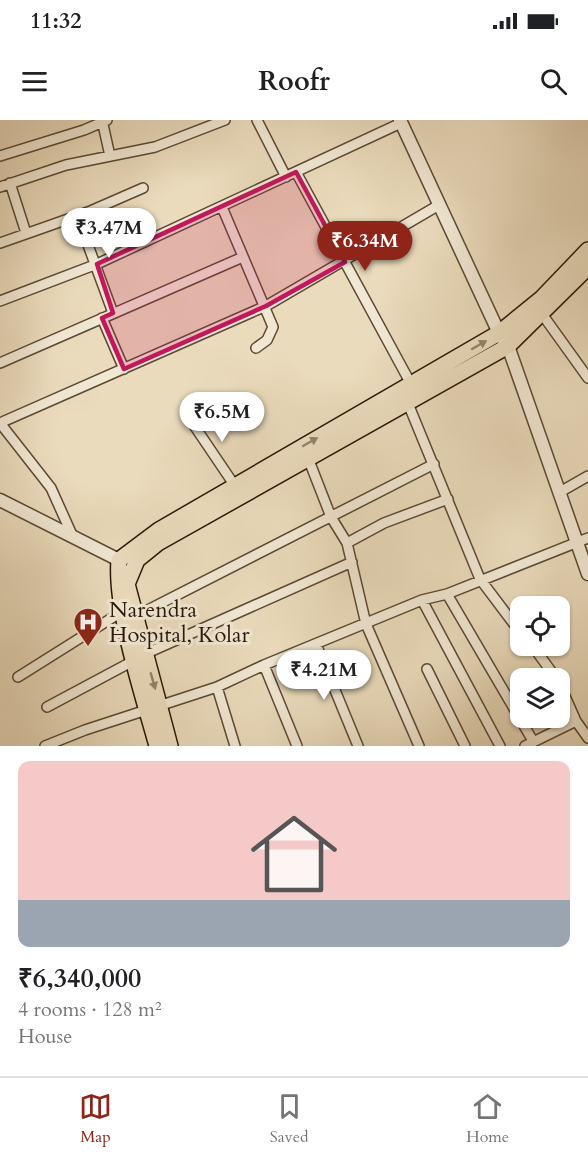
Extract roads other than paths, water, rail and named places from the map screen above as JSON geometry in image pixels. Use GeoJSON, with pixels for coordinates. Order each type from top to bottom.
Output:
{"type":"FeatureCollection","features":[{"type":"Feature","properties":{"kind":"main road"},"geometry":{"type":"LineString","coordinates":[[157,746],[153,707],[129,614],[117,579],[119,560],[159,530],[411,384],[503,340],[588,250]]}},
{"type":"Feature","properties":{"kind":"main road"},"geometry":{"type":"LineString","coordinates":[[129,614],[127,584],[137,560],[158,543],[407,401],[503,340],[542,314],[588,267]]}},
{"type":"Feature","properties":{"kind":"main road"},"geometry":{"type":"LineString","coordinates":[[153,707],[170,746]]}},
{"type":"Feature","properties":{"kind":"street"},"geometry":{"type":"LineString","coordinates":[[0,188],[66,165],[154,147],[203,124],[225,120]]}},
{"type":"Feature","properties":{"kind":"street"},"geometry":{"type":"LineString","coordinates":[[257,120],[286,177]]}},
{"type":"Feature","properties":{"kind":"street"},"geometry":{"type":"LineString","coordinates":[[0,156],[104,121],[110,156]]}},
{"type":"Feature","properties":{"kind":"street"},"geometry":{"type":"LineString","coordinates":[[0,301],[97,264],[286,177],[400,121],[503,340],[560,492],[583,541],[588,574]]}},
{"type":"Feature","properties":{"kind":"street"},"geometry":{"type":"LineString","coordinates":[[296,172],[411,384]]}},
{"type":"Feature","properties":{"kind":"street"},"geometry":{"type":"LineString","coordinates":[[10,183],[27,234]]}},
{"type":"Feature","properties":{"kind":"street"},"geometry":{"type":"LineString","coordinates":[[0,243],[143,188]]}},
{"type":"Feature","properties":{"kind":"street"},"geometry":{"type":"LineString","coordinates":[[73,537],[51,488],[0,423],[266,306],[345,262],[439,205]]}},
{"type":"Feature","properties":{"kind":"street"},"geometry":{"type":"LineString","coordinates":[[222,207],[273,327],[272,333],[256,348]]}},
{"type":"Feature","properties":{"kind":"street"},"geometry":{"type":"LineString","coordinates":[[77,215],[97,264],[113,313]]}},
{"type":"Feature","properties":{"kind":"street"},"geometry":{"type":"LineString","coordinates":[[0,363],[243,257]]}},
{"type":"Feature","properties":{"kind":"street"},"geometry":{"type":"LineString","coordinates":[[542,314],[588,378]]}},
{"type":"Feature","properties":{"kind":"street"},"geometry":{"type":"LineString","coordinates":[[102,318],[124,369]]}},
{"type":"Feature","properties":{"kind":"street"},"geometry":{"type":"LineString","coordinates":[[407,401],[480,579],[510,619]]}},
{"type":"Feature","properties":{"kind":"street"},"geometry":{"type":"LineString","coordinates":[[187,415],[235,486]]}},
{"type":"Feature","properties":{"kind":"street"},"geometry":{"type":"LineString","coordinates":[[308,458],[331,517],[347,543],[366,624],[419,746]]}},
{"type":"Feature","properties":{"kind":"street"},"geometry":{"type":"LineString","coordinates":[[18,677],[129,614],[331,517],[434,464]]}},
{"type":"Feature","properties":{"kind":"street"},"geometry":{"type":"LineString","coordinates":[[560,492],[588,476]]}},
{"type":"Feature","properties":{"kind":"street"},"geometry":{"type":"LineString","coordinates":[[347,543],[384,523],[448,499]]}},
{"type":"Feature","properties":{"kind":"street"},"geometry":{"type":"LineString","coordinates":[[0,500],[119,560]]}},
{"type":"Feature","properties":{"kind":"street"},"geometry":{"type":"LineString","coordinates":[[45,746],[153,707],[217,687],[264,665],[422,600],[447,594],[480,579],[583,541]]}},
{"type":"Feature","properties":{"kind":"street"},"geometry":{"type":"LineString","coordinates":[[47,707],[140,657],[352,562]]}},
{"type":"Feature","properties":{"kind":"street"},"geometry":{"type":"LineString","coordinates":[[447,594],[529,744],[576,721]]}},
{"type":"Feature","properties":{"kind":"street"},"geometry":{"type":"LineString","coordinates":[[422,600],[500,746]]}},
{"type":"Feature","properties":{"kind":"street"},"geometry":{"type":"LineString","coordinates":[[316,644],[358,746]]}},
{"type":"Feature","properties":{"kind":"street"},"geometry":{"type":"LineString","coordinates":[[539,656],[548,668]]}},
{"type":"Feature","properties":{"kind":"street"},"geometry":{"type":"LineString","coordinates":[[264,665],[297,746]]}},
{"type":"Feature","properties":{"kind":"street"},"geometry":{"type":"LineString","coordinates":[[427,669],[465,746]]}},
{"type":"Feature","properties":{"kind":"street"},"geometry":{"type":"LineString","coordinates":[[217,687],[235,746]]}},
{"type":"Feature","properties":{"kind":"street"},"geometry":{"type":"LineString","coordinates":[[570,708],[588,738]]}},
{"type":"Feature","properties":{"kind":"place","name":"Narendra Hospital, Kolar"},"geometry":{"type":"Point","coordinates":[88,648]}}]}
